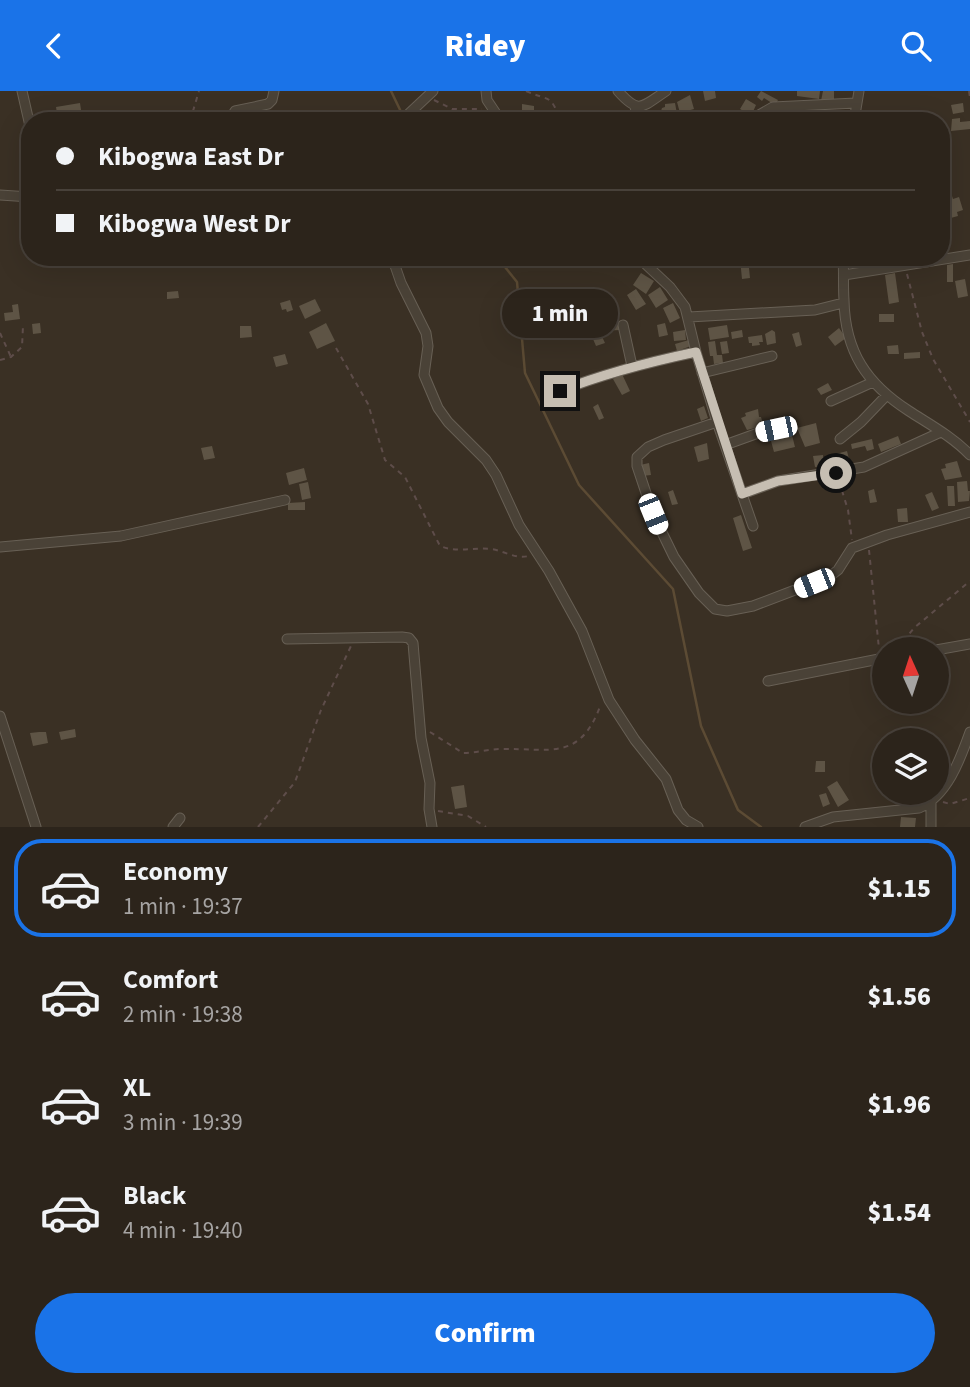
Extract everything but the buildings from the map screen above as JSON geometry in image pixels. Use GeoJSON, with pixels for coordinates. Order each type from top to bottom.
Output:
{"type":"FeatureCollection","features":[{"type":"Feature","properties":{"kind":"street"},"geometry":{"type":"LineString","coordinates":[[22,91],[27,112]]}},
{"type":"Feature","properties":{"kind":"street"},"geometry":{"type":"LineString","coordinates":[[234,112],[268,104],[274,91]]}},
{"type":"Feature","properties":{"kind":"street"},"geometry":{"type":"LineString","coordinates":[[478,91],[487,95],[495,112]]}},
{"type":"Feature","properties":{"kind":"street"},"geometry":{"type":"LineString","coordinates":[[618,91],[635,107],[636,112]]}},
{"type":"Feature","properties":{"kind":"street"},"geometry":{"type":"LineString","coordinates":[[635,107],[666,91]]}},
{"type":"Feature","properties":{"kind":"street"},"geometry":{"type":"LineString","coordinates":[[855,112],[859,91]]}},
{"type":"Feature","properties":{"kind":"street"},"geometry":{"type":"LineString","coordinates":[[410,112],[430,93]]}},
{"type":"Feature","properties":{"kind":"street"},"geometry":{"type":"LineString","coordinates":[[765,112],[774,107],[856,103]]}},
{"type":"Feature","properties":{"kind":"street"},"geometry":{"type":"LineString","coordinates":[[0,195],[21,196]]}},
{"type":"Feature","properties":{"kind":"street"},"geometry":{"type":"LineString","coordinates":[[950,258],[970,255]]}},
{"type":"Feature","properties":{"kind":"street"},"geometry":{"type":"LineString","coordinates":[[396,266],[426,333],[428,346],[424,375],[432,397],[448,422],[486,460],[496,475],[519,525],[582,631],[603,690],[635,740],[666,779],[678,810],[686,820],[698,827]]}},
{"type":"Feature","properties":{"kind":"street"},"geometry":{"type":"LineString","coordinates":[[648,266],[670,286],[685,307],[702,373],[752,526]]}},
{"type":"Feature","properties":{"kind":"street"},"geometry":{"type":"LineString","coordinates":[[844,266],[844,303],[849,338],[860,366],[886,396],[969,450]]}},
{"type":"Feature","properties":{"kind":"street"},"geometry":{"type":"LineString","coordinates":[[844,275],[905,266]]}},
{"type":"Feature","properties":{"kind":"street"},"geometry":{"type":"LineString","coordinates":[[689,317],[815,310],[844,303]]}},
{"type":"Feature","properties":{"kind":"street"},"geometry":{"type":"LineString","coordinates":[[623,325],[632,366]]}},
{"type":"Feature","properties":{"kind":"street"},"geometry":{"type":"LineString","coordinates":[[560,391],[632,366],[696,352]]}},
{"type":"Feature","properties":{"kind":"street"},"geometry":{"type":"LineString","coordinates":[[702,373],[772,356]]}},
{"type":"Feature","properties":{"kind":"street"},"geometry":{"type":"LineString","coordinates":[[831,401],[873,382]]}},
{"type":"Feature","properties":{"kind":"street"},"geometry":{"type":"LineString","coordinates":[[840,439],[886,396]]}},
{"type":"Feature","properties":{"kind":"street"},"geometry":{"type":"LineString","coordinates":[[717,422],[664,440],[648,447],[637,457],[637,466],[663,538],[699,593],[715,609],[727,611],[753,606],[829,577],[838,570],[852,548],[970,512]]}},
{"type":"Feature","properties":{"kind":"street"},"geometry":{"type":"LineString","coordinates":[[725,445],[761,432],[787,428]]}},
{"type":"Feature","properties":{"kind":"street"},"geometry":{"type":"LineString","coordinates":[[742,494],[778,481],[836,473],[873,464],[942,432]]}},
{"type":"Feature","properties":{"kind":"street"},"geometry":{"type":"LineString","coordinates":[[0,548],[121,536],[285,500]]}},
{"type":"Feature","properties":{"kind":"street"},"geometry":{"type":"LineString","coordinates":[[287,639],[402,637],[413,643],[432,827]]}},
{"type":"Feature","properties":{"kind":"street"},"geometry":{"type":"LineString","coordinates":[[949,648],[970,644]]}},
{"type":"Feature","properties":{"kind":"street"},"geometry":{"type":"LineString","coordinates":[[768,681],[872,661]]}},
{"type":"Feature","properties":{"kind":"street"},"geometry":{"type":"LineString","coordinates":[[0,716],[36,827]]}},
{"type":"Feature","properties":{"kind":"street"},"geometry":{"type":"LineString","coordinates":[[949,777],[966,753],[970,732]]}},
{"type":"Feature","properties":{"kind":"street"},"geometry":{"type":"LineString","coordinates":[[805,827],[832,817],[919,808],[924,805]]}},
{"type":"Feature","properties":{"kind":"street"},"geometry":{"type":"LineString","coordinates":[[931,827],[933,805]]}},
{"type":"Feature","properties":{"kind":"street"},"geometry":{"type":"LineString","coordinates":[[173,827],[180,818]]}},
{"type":"Feature","properties":{"kind":"path"},"geometry":{"type":"LineString","coordinates":[[193,112],[199,91]]}},
{"type":"Feature","properties":{"kind":"path"},"geometry":{"type":"LineString","coordinates":[[526,91],[549,98],[558,112]]}},
{"type":"Feature","properties":{"kind":"path"},"geometry":{"type":"LineString","coordinates":[[970,91],[970,99]]}},
{"type":"Feature","properties":{"kind":"path"},"geometry":{"type":"LineString","coordinates":[[430,93],[442,105],[452,109],[493,109]]}},
{"type":"Feature","properties":{"kind":"path"},"geometry":{"type":"LineString","coordinates":[[905,266],[922,332],[933,359],[970,422]]}},
{"type":"Feature","properties":{"kind":"path"},"geometry":{"type":"LineString","coordinates":[[0,360],[10,357],[22,347],[23,326]]}},
{"type":"Feature","properties":{"kind":"path"},"geometry":{"type":"LineString","coordinates":[[0,333],[10,357]]}},
{"type":"Feature","properties":{"kind":"path"},"geometry":{"type":"LineString","coordinates":[[337,348],[368,404],[386,460],[405,477],[440,546],[450,550],[490,549],[511,557],[537,555]]}},
{"type":"Feature","properties":{"kind":"path"},"geometry":{"type":"LineString","coordinates":[[836,473],[848,510],[852,548]]}},
{"type":"Feature","properties":{"kind":"path"},"geometry":{"type":"LineString","coordinates":[[868,542],[879,637]]}},
{"type":"Feature","properties":{"kind":"path"},"geometry":{"type":"LineString","coordinates":[[907,637],[970,581]]}},
{"type":"Feature","properties":{"kind":"path"},"geometry":{"type":"LineString","coordinates":[[258,827],[295,782],[334,678],[356,638]]}},
{"type":"Feature","properties":{"kind":"path"},"geometry":{"type":"LineString","coordinates":[[420,727],[449,742],[463,753],[502,749],[568,748],[591,726],[601,704],[603,690]]}},
{"type":"Feature","properties":{"kind":"path"},"geometry":{"type":"LineString","coordinates":[[949,804],[970,798]]}},
{"type":"Feature","properties":{"kind":"path"},"geometry":{"type":"LineString","coordinates":[[429,809],[468,816],[486,827]]}},
{"type":"Feature","properties":{"kind":"waterway"},"geometry":{"type":"LineString","coordinates":[[391,91],[401,112]]}},
{"type":"Feature","properties":{"kind":"waterway"},"geometry":{"type":"LineString","coordinates":[[504,266],[517,282],[525,373],[579,485],[673,589],[701,726],[738,810],[761,827]]}},
{"type":"Feature","properties":{"kind":"route"},"geometry":{"type":"LineString","coordinates":[[560,391],[632,366],[696,352],[742,494],[778,481],[836,473]]}}]}
